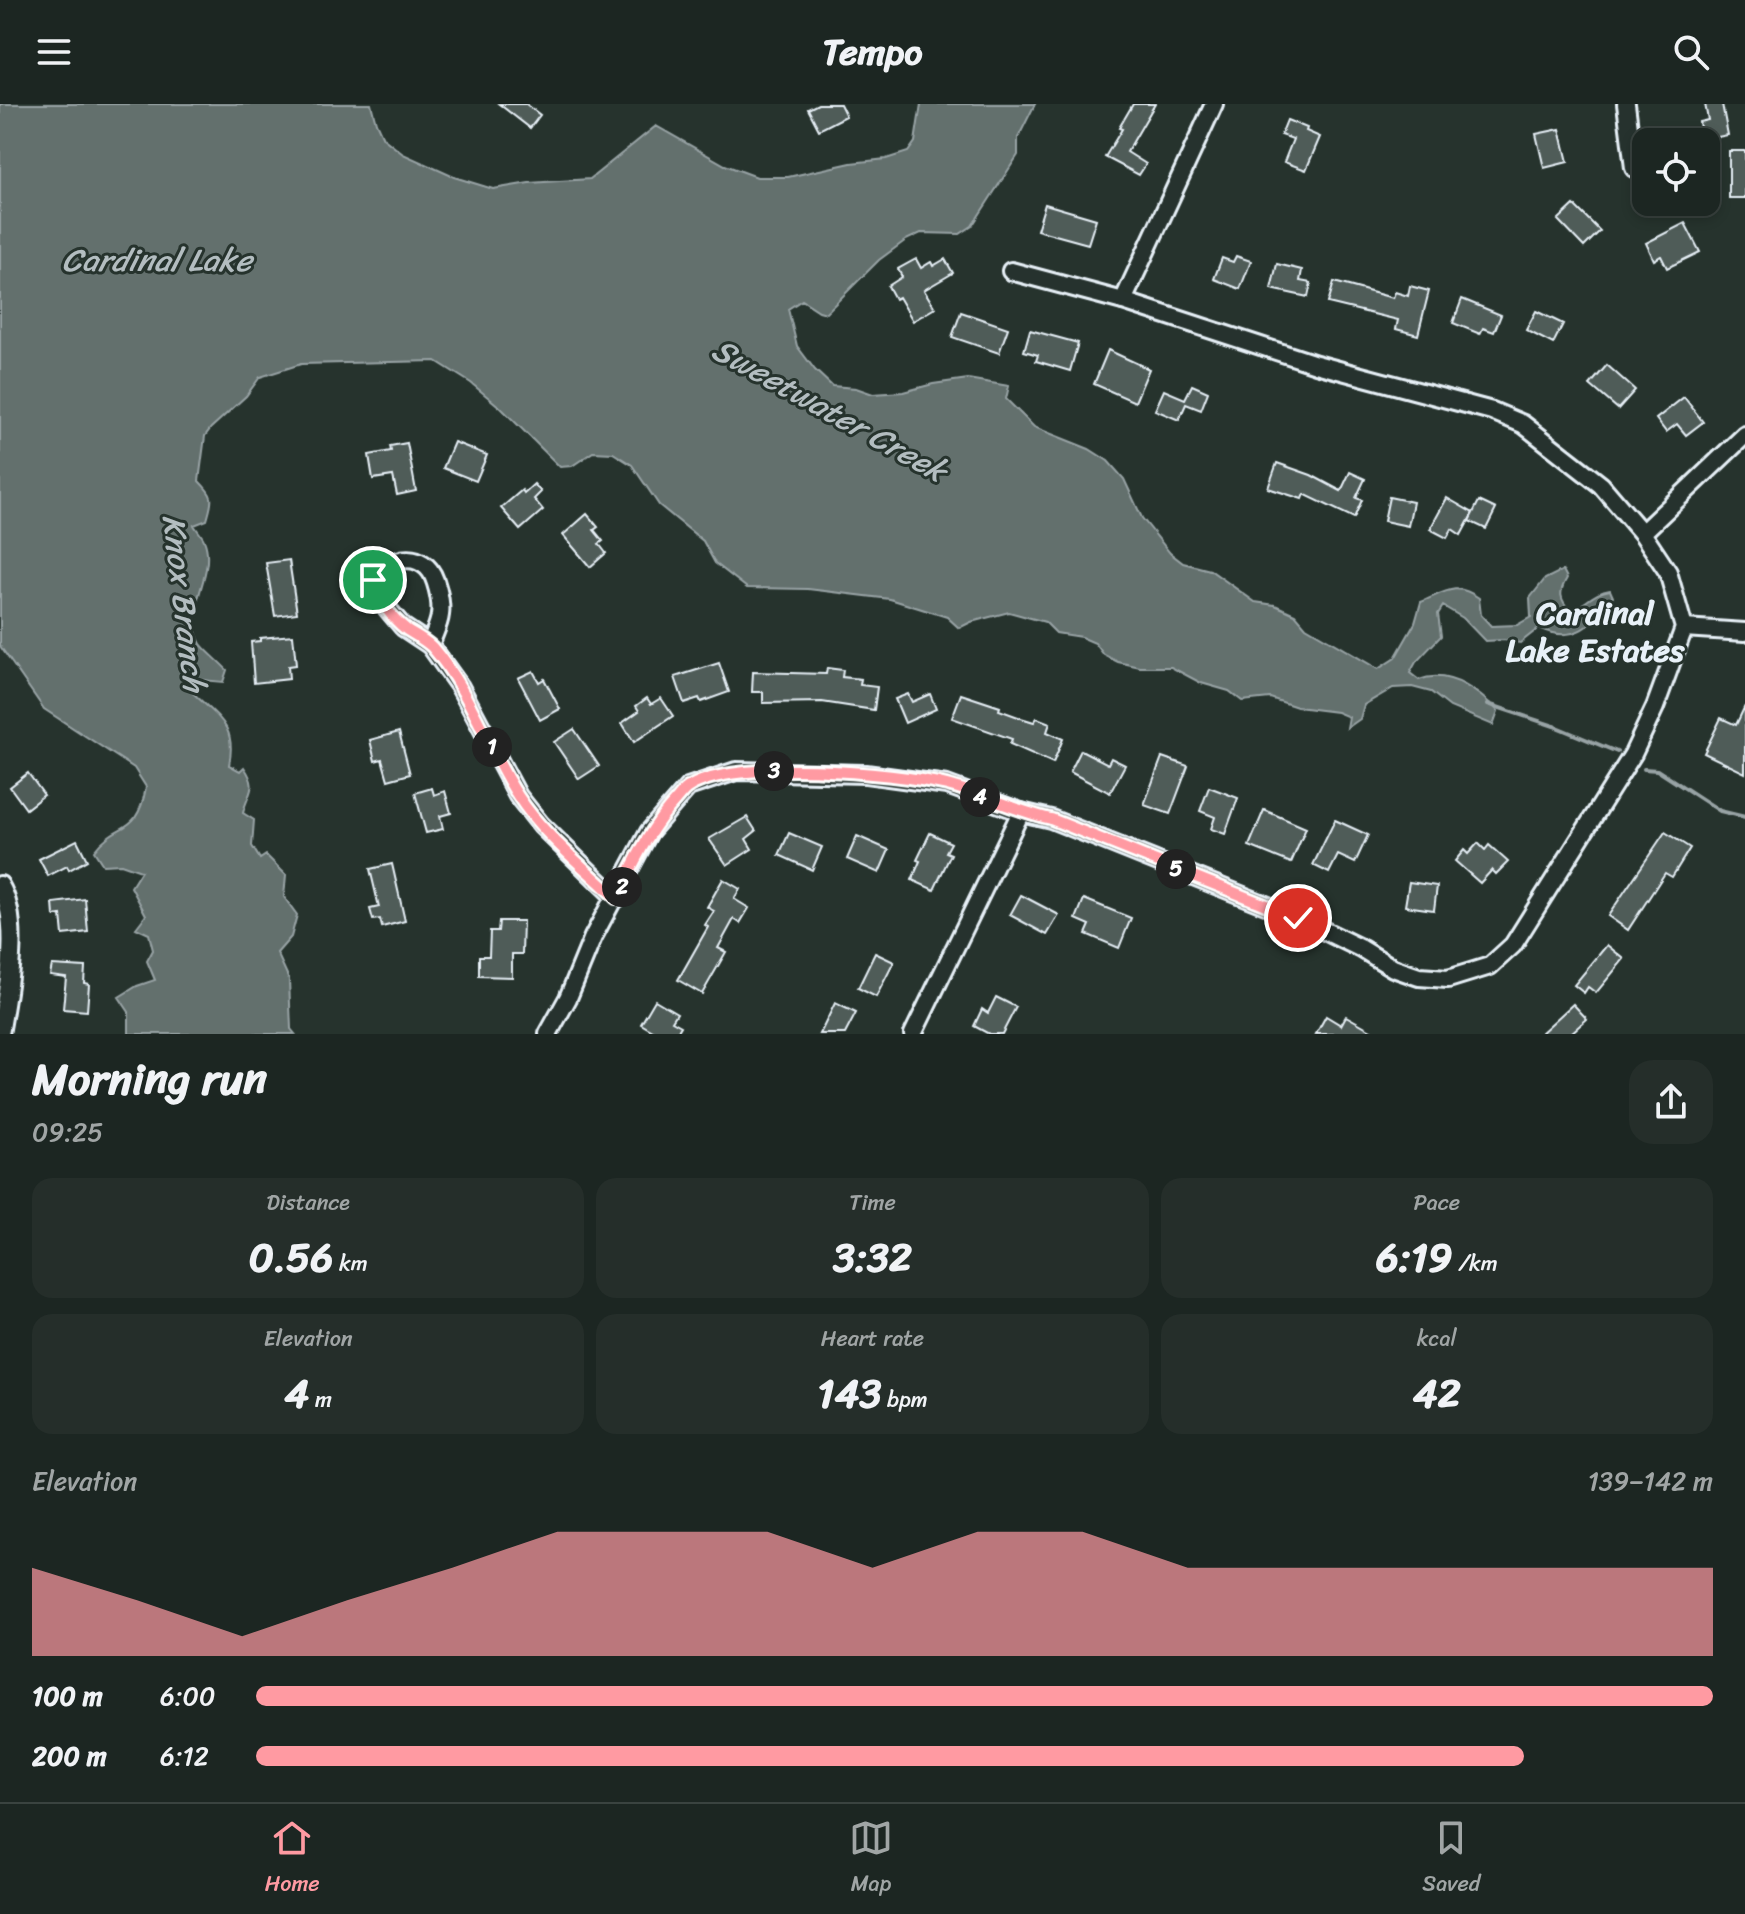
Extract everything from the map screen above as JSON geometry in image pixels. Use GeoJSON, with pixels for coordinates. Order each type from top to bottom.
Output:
{"type":"FeatureCollection","features":[{"type":"Feature","properties":{"kind":"street"},"geometry":{"type":"LineString","coordinates":[[1123,301],[1214,104]]}},
{"type":"Feature","properties":{"kind":"street"},"geometry":{"type":"LineString","coordinates":[[1626,104],[1632,152]]}},
{"type":"Feature","properties":{"kind":"street"},"geometry":{"type":"LineString","coordinates":[[548,1034],[568,998],[593,937],[649,832],[688,787],[736,771],[790,770],[947,785],[1021,812],[1051,819],[1298,918],[1393,968],[1419,977],[1448,979],[1490,966],[1513,945],[1633,754],[1655,707],[1684,628],[1668,572],[1642,533],[1601,485],[1523,424],[1492,411],[1316,364],[1123,301],[1011,271]]}},
{"type":"Feature","properties":{"kind":"street"},"geometry":{"type":"LineString","coordinates":[[1642,533],[1745,435]]}},
{"type":"Feature","properties":{"kind":"street"},"geometry":{"type":"LineString","coordinates":[[430,645],[440,615],[438,593],[429,568],[419,561],[400,560],[381,567],[373,580],[377,596],[403,627],[430,645],[460,687],[518,796],[541,825],[616,898]]}},
{"type":"Feature","properties":{"kind":"street"},"geometry":{"type":"LineString","coordinates":[[1684,628],[1745,632]]}},
{"type":"Feature","properties":{"kind":"street"},"geometry":{"type":"LineString","coordinates":[[913,1034],[1021,812]]}},
{"type":"Feature","properties":{"kind":"street"},"geometry":{"type":"LineString","coordinates":[[0,885],[6,895],[10,927],[9,978],[0,1034]]}},
{"type":"Feature","properties":{"kind":"water","name":"Cardinal Lake"},"geometry":{"type":"Polygon","coordinates":[[[0,104],[371,104],[383,138],[403,154],[454,177],[493,189],[590,179],[656,126],[725,165],[757,177],[788,177],[908,152],[915,142],[921,104],[1035,104],[1018,138],[1018,155],[972,226],[960,234],[921,233],[906,240],[879,260],[826,313],[802,300],[788,309],[797,346],[832,386],[856,388],[873,394],[903,392],[968,379],[1009,386],[1006,399],[1034,427],[1089,449],[1108,461],[1124,479],[1142,518],[1170,553],[1183,563],[1210,570],[1255,602],[1275,605],[1295,614],[1306,627],[1378,669],[1395,658],[1415,623],[1421,602],[1450,590],[1464,590],[1479,598],[1481,615],[1491,626],[1517,625],[1531,617],[1530,598],[1545,579],[1563,570],[1567,578],[1561,596],[1570,611],[1604,591],[1610,590],[1613,597],[1598,616],[1582,629],[1563,634],[1539,628],[1520,643],[1485,641],[1463,618],[1443,606],[1438,614],[1441,636],[1416,662],[1410,673],[1419,680],[1441,677],[1472,689],[1498,711],[1493,725],[1450,707],[1431,692],[1412,687],[1393,688],[1364,705],[1360,719],[1347,728],[1349,717],[1337,712],[1297,707],[1270,698],[1242,701],[1229,691],[1201,683],[1171,667],[1140,667],[1118,662],[1104,655],[1095,643],[1056,633],[1045,622],[1009,612],[959,628],[947,617],[890,599],[808,589],[747,588],[715,563],[703,541],[659,505],[632,465],[613,453],[593,452],[572,466],[560,467],[501,408],[471,383],[436,361],[301,364],[260,377],[246,396],[205,436],[199,481],[208,491],[211,503],[207,520],[194,525],[204,540],[207,553],[196,605],[196,631],[201,644],[227,670],[223,682],[202,680],[193,693],[218,716],[228,732],[229,765],[240,771],[244,767],[251,780],[243,813],[254,820],[252,846],[260,859],[266,855],[286,875],[284,897],[297,915],[291,937],[277,953],[289,979],[291,1029],[295,1034],[129,1034],[129,1012],[119,997],[155,980],[147,961],[153,950],[149,934],[136,928],[146,915],[131,887],[141,871],[121,864],[103,865],[94,851],[132,821],[146,787],[134,768],[44,709],[0,646],[0,104]]]}},
{"type":"Feature","properties":{"kind":"building"},"geometry":{"type":"Polygon","coordinates":[[[499,104],[526,104],[540,115],[530,128],[499,104]]]}},
{"type":"Feature","properties":{"kind":"building"},"geometry":{"type":"Polygon","coordinates":[[[818,104],[840,104],[846,116],[819,130],[808,109],[818,104]]]}},
{"type":"Feature","properties":{"kind":"building"},"geometry":{"type":"Polygon","coordinates":[[[1133,104],[1155,104],[1127,152],[1146,164],[1139,175],[1105,157],[1133,104]]]}},
{"type":"Feature","properties":{"kind":"building"},"geometry":{"type":"Polygon","coordinates":[[[1705,104],[1722,104],[1728,135],[1720,137],[1720,128],[1700,128],[1699,122],[1708,120],[1705,104]]]}},
{"type":"Feature","properties":{"kind":"building"},"geometry":{"type":"Polygon","coordinates":[[[1287,120],[1320,137],[1306,170],[1284,162],[1293,139],[1281,135],[1287,120]]]}},
{"type":"Feature","properties":{"kind":"building"},"geometry":{"type":"Polygon","coordinates":[[[1560,129],[1568,162],[1544,168],[1536,134],[1560,129]]]}},
{"type":"Feature","properties":{"kind":"building"},"geometry":{"type":"Polygon","coordinates":[[[1729,151],[1745,151],[1745,198],[1729,198],[1729,151]]]}},
{"type":"Feature","properties":{"kind":"building"},"geometry":{"type":"Polygon","coordinates":[[[1045,204],[1096,219],[1088,244],[1037,230],[1045,204]]]}},
{"type":"Feature","properties":{"kind":"building"},"geometry":{"type":"Polygon","coordinates":[[[1574,205],[1600,231],[1584,247],[1558,220],[1574,205]]]}},
{"type":"Feature","properties":{"kind":"building"},"geometry":{"type":"Polygon","coordinates":[[[1685,223],[1700,252],[1667,268],[1661,256],[1654,260],[1646,243],[1685,223]]]}},
{"type":"Feature","properties":{"kind":"building"},"geometry":{"type":"Polygon","coordinates":[[[1236,256],[1251,261],[1240,289],[1214,279],[1222,258],[1233,262],[1236,256]]]}},
{"type":"Feature","properties":{"kind":"building"},"geometry":{"type":"Polygon","coordinates":[[[916,259],[921,268],[945,259],[953,273],[924,290],[935,308],[913,321],[899,297],[895,299],[888,286],[902,277],[898,269],[916,259]]]}},
{"type":"Feature","properties":{"kind":"building"},"geometry":{"type":"Polygon","coordinates":[[[1277,264],[1302,270],[1300,281],[1311,283],[1308,297],[1271,289],[1277,264]]]}},
{"type":"Feature","properties":{"kind":"building"},"geometry":{"type":"Polygon","coordinates":[[[1334,282],[1393,298],[1395,292],[1408,296],[1410,286],[1429,291],[1418,335],[1396,329],[1398,320],[1328,303],[1334,282]]]}},
{"type":"Feature","properties":{"kind":"building"},"geometry":{"type":"Polygon","coordinates":[[[1462,299],[1501,315],[1494,332],[1483,328],[1480,334],[1453,323],[1462,299]]]}},
{"type":"Feature","properties":{"kind":"building"},"geometry":{"type":"Polygon","coordinates":[[[1536,311],[1563,324],[1553,344],[1526,330],[1536,311]]]}},
{"type":"Feature","properties":{"kind":"building"},"geometry":{"type":"Polygon","coordinates":[[[961,312],[1008,328],[999,353],[952,337],[961,312]]]}},
{"type":"Feature","properties":{"kind":"building"},"geometry":{"type":"Polygon","coordinates":[[[1030,330],[1078,343],[1070,371],[1036,361],[1038,355],[1024,351],[1030,330]]]}},
{"type":"Feature","properties":{"kind":"building"},"geometry":{"type":"Polygon","coordinates":[[[1108,350],[1149,369],[1135,402],[1094,384],[1108,350]]]}},
{"type":"Feature","properties":{"kind":"building"},"geometry":{"type":"Polygon","coordinates":[[[1607,365],[1635,390],[1618,409],[1590,385],[1607,365]]]}},
{"type":"Feature","properties":{"kind":"building"},"geometry":{"type":"Polygon","coordinates":[[[1192,385],[1208,392],[1201,410],[1186,404],[1179,420],[1155,410],[1164,390],[1185,399],[1192,385]]]}},
{"type":"Feature","properties":{"kind":"building"},"geometry":{"type":"Polygon","coordinates":[[[1684,397],[1703,422],[1686,435],[1677,424],[1666,432],[1656,419],[1684,397]]]}},
{"type":"Feature","properties":{"kind":"building"},"geometry":{"type":"Polygon","coordinates":[[[454,442],[487,455],[476,481],[443,468],[454,442]]]}},
{"type":"Feature","properties":{"kind":"building"},"geometry":{"type":"Polygon","coordinates":[[[407,443],[416,491],[397,495],[393,476],[373,479],[369,455],[391,451],[390,446],[407,443]]]}},
{"type":"Feature","properties":{"kind":"building"},"geometry":{"type":"Polygon","coordinates":[[[1277,463],[1311,475],[1341,491],[1350,472],[1365,479],[1356,498],[1362,500],[1354,518],[1304,494],[1302,499],[1268,488],[1277,463]]]}},
{"type":"Feature","properties":{"kind":"building"},"geometry":{"type":"Polygon","coordinates":[[[534,484],[541,492],[534,499],[543,510],[520,530],[501,508],[534,484]]]}},
{"type":"Feature","properties":{"kind":"building"},"geometry":{"type":"Polygon","coordinates":[[[1389,497],[1413,502],[1408,526],[1384,521],[1389,497]]]}},
{"type":"Feature","properties":{"kind":"building"},"geometry":{"type":"Polygon","coordinates":[[[1447,498],[1473,513],[1461,535],[1452,529],[1447,538],[1430,529],[1447,498]]]}},
{"type":"Feature","properties":{"kind":"building"},"geometry":{"type":"Polygon","coordinates":[[[1479,501],[1496,509],[1486,529],[1469,521],[1479,501]]]}},
{"type":"Feature","properties":{"kind":"building"},"geometry":{"type":"Polygon","coordinates":[[[587,514],[598,527],[594,530],[603,541],[599,544],[606,553],[590,567],[563,535],[587,514]]]}},
{"type":"Feature","properties":{"kind":"building"},"geometry":{"type":"Polygon","coordinates":[[[289,560],[297,613],[275,616],[266,563],[289,560]]]}},
{"type":"Feature","properties":{"kind":"building"},"geometry":{"type":"Polygon","coordinates":[[[293,635],[296,665],[288,666],[289,679],[254,683],[251,642],[260,641],[260,638],[293,635]]]}},
{"type":"Feature","properties":{"kind":"building"},"geometry":{"type":"Polygon","coordinates":[[[719,663],[729,692],[701,702],[699,698],[684,703],[675,677],[719,663]]]}},
{"type":"Feature","properties":{"kind":"building"},"geometry":{"type":"Polygon","coordinates":[[[827,668],[843,670],[842,677],[861,679],[860,685],[877,687],[874,710],[822,702],[763,703],[763,692],[752,692],[753,672],[826,674],[827,668]]]}},
{"type":"Feature","properties":{"kind":"building"},"geometry":{"type":"Polygon","coordinates":[[[533,671],[539,682],[544,679],[560,709],[540,720],[518,678],[533,671]]]}},
{"type":"Feature","properties":{"kind":"building"},"geometry":{"type":"Polygon","coordinates":[[[908,694],[912,702],[930,694],[936,709],[905,723],[895,699],[908,694]]]}},
{"type":"Feature","properties":{"kind":"building"},"geometry":{"type":"Polygon","coordinates":[[[961,694],[1000,707],[999,710],[1021,718],[1034,722],[1037,718],[1050,723],[1047,732],[1063,739],[1053,763],[1010,744],[1012,739],[952,718],[961,694]]]}},
{"type":"Feature","properties":{"kind":"building"},"geometry":{"type":"Polygon","coordinates":[[[647,698],[651,704],[661,698],[673,716],[634,742],[622,723],[639,711],[636,706],[647,698]]]}},
{"type":"Feature","properties":{"kind":"building"},"geometry":{"type":"Polygon","coordinates":[[[1745,706],[1745,773],[1704,753],[1721,718],[1736,725],[1745,706]]]}},
{"type":"Feature","properties":{"kind":"building"},"geometry":{"type":"Polygon","coordinates":[[[574,729],[599,766],[579,779],[554,742],[574,729]]]}},
{"type":"Feature","properties":{"kind":"building"},"geometry":{"type":"Polygon","coordinates":[[[399,732],[410,774],[388,780],[382,759],[375,761],[370,740],[399,732]]]}},
{"type":"Feature","properties":{"kind":"building"},"geometry":{"type":"Polygon","coordinates":[[[1081,750],[1108,764],[1111,758],[1125,765],[1110,793],[1070,772],[1081,750]]]}},
{"type":"Feature","properties":{"kind":"building"},"geometry":{"type":"Polygon","coordinates":[[[1162,757],[1188,766],[1170,814],[1144,805],[1162,757]]]}},
{"type":"Feature","properties":{"kind":"building"},"geometry":{"type":"Polygon","coordinates":[[[28,773],[44,795],[26,809],[10,787],[28,773]]]}},
{"type":"Feature","properties":{"kind":"building"},"geometry":{"type":"Polygon","coordinates":[[[1209,787],[1238,798],[1225,834],[1211,829],[1215,817],[1200,811],[1209,787]]]}},
{"type":"Feature","properties":{"kind":"building"},"geometry":{"type":"Polygon","coordinates":[[[432,788],[434,795],[445,791],[451,813],[440,816],[443,829],[426,833],[415,793],[432,788]]]}},
{"type":"Feature","properties":{"kind":"building"},"geometry":{"type":"Polygon","coordinates":[[[1264,810],[1306,828],[1291,863],[1249,846],[1264,810]]]}},
{"type":"Feature","properties":{"kind":"building"},"geometry":{"type":"Polygon","coordinates":[[[747,817],[756,831],[746,839],[752,849],[727,865],[709,839],[747,817]]]}},
{"type":"Feature","properties":{"kind":"building"},"geometry":{"type":"Polygon","coordinates":[[[1335,820],[1368,835],[1355,863],[1338,855],[1329,873],[1313,865],[1335,820]]]}},
{"type":"Feature","properties":{"kind":"building"},"geometry":{"type":"Polygon","coordinates":[[[1665,832],[1690,848],[1672,877],[1665,873],[1628,930],[1608,916],[1665,832]]]}},
{"type":"Feature","properties":{"kind":"building"},"geometry":{"type":"Polygon","coordinates":[[[789,833],[822,847],[812,870],[779,855],[789,833]]]}},
{"type":"Feature","properties":{"kind":"building"},"geometry":{"type":"Polygon","coordinates":[[[930,833],[951,843],[946,852],[951,854],[934,890],[912,880],[920,861],[917,860],[930,833]]]}},
{"type":"Feature","properties":{"kind":"building"},"geometry":{"type":"Polygon","coordinates":[[[857,836],[889,850],[879,873],[847,859],[857,836]]]}},
{"type":"Feature","properties":{"kind":"building"},"geometry":{"type":"Polygon","coordinates":[[[77,840],[87,860],[69,870],[67,866],[48,876],[39,859],[77,840]]]}},
{"type":"Feature","properties":{"kind":"building"},"geometry":{"type":"Polygon","coordinates":[[[1478,843],[1485,850],[1489,845],[1508,862],[1496,874],[1492,870],[1480,883],[1455,861],[1464,850],[1468,854],[1478,843]]]}},
{"type":"Feature","properties":{"kind":"building"},"geometry":{"type":"Polygon","coordinates":[[[392,864],[405,921],[382,927],[380,919],[373,920],[370,909],[379,907],[370,869],[392,864]]]}},
{"type":"Feature","properties":{"kind":"building"},"geometry":{"type":"Polygon","coordinates":[[[723,879],[740,889],[734,899],[749,908],[740,923],[734,919],[718,948],[726,952],[702,994],[678,980],[708,927],[705,925],[714,911],[707,907],[723,879]]]}},
{"type":"Feature","properties":{"kind":"building"},"geometry":{"type":"Polygon","coordinates":[[[1409,882],[1437,886],[1434,910],[1405,906],[1409,882]]]}},
{"type":"Feature","properties":{"kind":"building"},"geometry":{"type":"Polygon","coordinates":[[[1021,895],[1059,915],[1047,935],[1010,915],[1021,895]]]}},
{"type":"Feature","properties":{"kind":"building"},"geometry":{"type":"Polygon","coordinates":[[[85,899],[88,932],[63,935],[61,915],[54,916],[53,903],[85,899]]]}},
{"type":"Feature","properties":{"kind":"building"},"geometry":{"type":"Polygon","coordinates":[[[1084,899],[1131,918],[1119,948],[1086,934],[1090,925],[1076,919],[1084,899]]]}},
{"type":"Feature","properties":{"kind":"building"},"geometry":{"type":"Polygon","coordinates":[[[499,921],[523,921],[522,954],[512,954],[512,977],[479,976],[479,956],[489,956],[490,931],[498,931],[499,921]]]}},
{"type":"Feature","properties":{"kind":"building"},"geometry":{"type":"Polygon","coordinates":[[[1607,945],[1624,959],[1596,993],[1588,987],[1584,993],[1574,985],[1607,945]]]}},
{"type":"Feature","properties":{"kind":"building"},"geometry":{"type":"Polygon","coordinates":[[[875,953],[894,962],[876,997],[858,988],[875,953]]]}},
{"type":"Feature","properties":{"kind":"building"},"geometry":{"type":"Polygon","coordinates":[[[52,965],[85,967],[84,983],[89,984],[87,1011],[63,1009],[66,977],[50,975],[52,965]]]}},
{"type":"Feature","properties":{"kind":"building"},"geometry":{"type":"Polygon","coordinates":[[[996,997],[1016,1007],[1002,1034],[989,1034],[974,1026],[982,1009],[988,1013],[996,997]]]}},
{"type":"Feature","properties":{"kind":"building"},"geometry":{"type":"Polygon","coordinates":[[[655,1000],[677,1013],[672,1021],[681,1026],[676,1034],[658,1034],[641,1024],[655,1000]]]}},
{"type":"Feature","properties":{"kind":"building"},"geometry":{"type":"Polygon","coordinates":[[[835,1003],[856,1013],[845,1034],[820,1034],[835,1003]]]}},
{"type":"Feature","properties":{"kind":"building"},"geometry":{"type":"Polygon","coordinates":[[[1573,1004],[1587,1019],[1570,1034],[1540,1034],[1573,1004]]]}},
{"type":"Feature","properties":{"kind":"building"},"geometry":{"type":"Polygon","coordinates":[[[1326,1016],[1341,1025],[1346,1016],[1378,1034],[1316,1034],[1326,1016]]]}},
{"type":"Feature","properties":{"kind":"waterway","name":"Sweetwater Creek"},"geometry":{"type":"LineString","coordinates":[[1488,704],[1617,752]]}},
{"type":"Feature","properties":{"kind":"waterway","name":"Sweetwater Creek"},"geometry":{"type":"LineString","coordinates":[[1644,769],[1657,770],[1720,811],[1745,817]]}},
{"type":"Feature","properties":{"kind":"district","name":"Cardinal Lake Estates"},"geometry":{"type":"Point","coordinates":[1595,632]}},
{"type":"Feature","properties":{"kind":"route"},"geometry":{"type":"LineString","coordinates":[[373,580],[377,596],[403,627],[430,645],[460,687],[518,796],[541,825],[616,898],[649,832],[688,787],[736,771],[790,770],[866,774],[947,785],[1021,812],[1051,819],[1298,918]]}},
{"type":"Feature","properties":{"kind":"water label","name":"Knox Branch"},"geometry":{"type":"Point","coordinates":[184,603]}}]}
